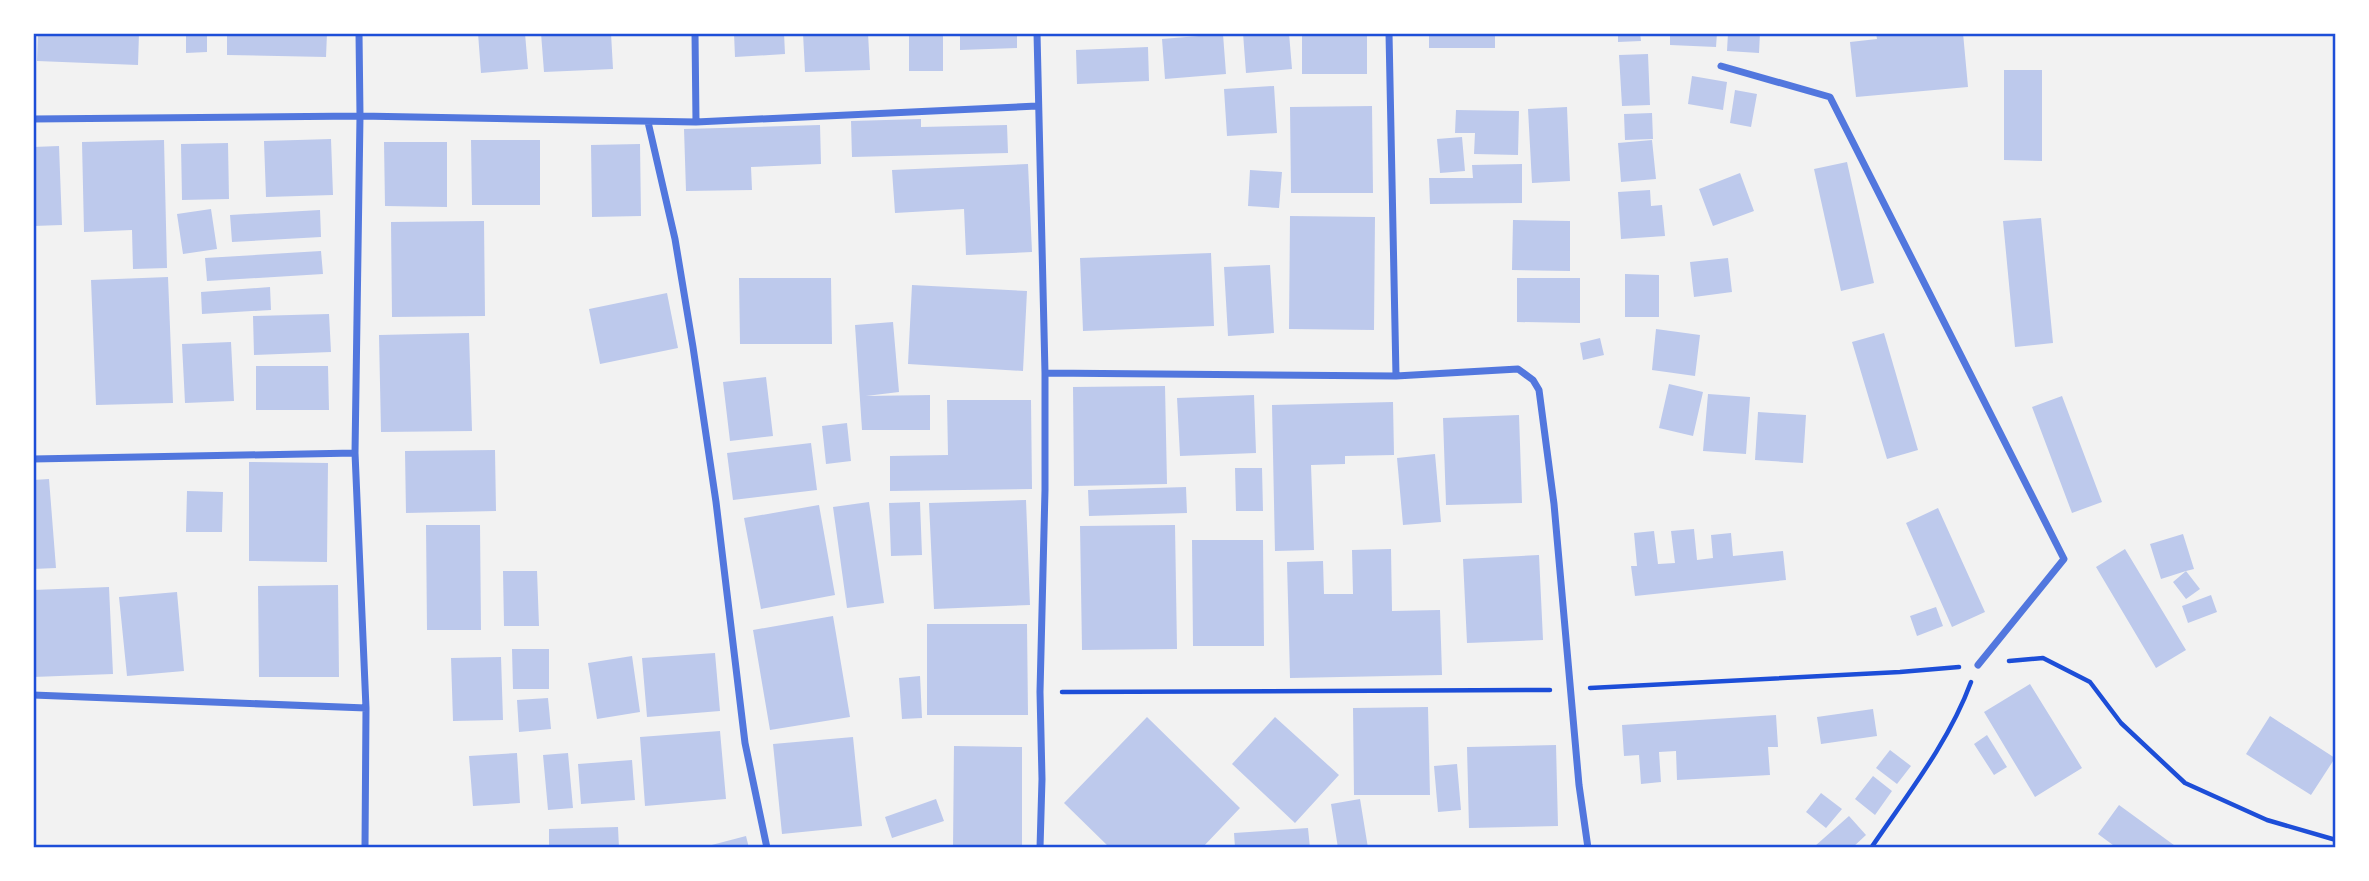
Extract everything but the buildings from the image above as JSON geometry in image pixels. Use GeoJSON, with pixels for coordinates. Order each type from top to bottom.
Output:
{"type":"FeatureCollection","features":[{"type":"Feature","properties":{"kind":"street"},"geometry":{"type":"LineString","coordinates":[[359,33],[355,453],[366,708],[365,848]]}},
{"type":"Feature","properties":{"kind":"street"},"geometry":{"type":"LineString","coordinates":[[695,33],[696,122]]}},
{"type":"Feature","properties":{"kind":"street"},"geometry":{"type":"LineString","coordinates":[[1037,33],[1045,373],[1040,848]]}},
{"type":"Feature","properties":{"kind":"street"},"geometry":{"type":"LineString","coordinates":[[1389,33],[1396,376]]}},
{"type":"Feature","properties":{"kind":"street"},"geometry":{"type":"LineString","coordinates":[[1721,66],[1830,97],[2064,559],[1978,665]]}},
{"type":"Feature","properties":{"kind":"street"},"geometry":{"type":"LineString","coordinates":[[33,119],[360,116],[696,122],[1037,106]]}},
{"type":"Feature","properties":{"kind":"street"},"geometry":{"type":"LineString","coordinates":[[649,122],[675,239],[695,359],[716,502],[745,743],[767,848]]}},
{"type":"Feature","properties":{"kind":"street"},"geometry":{"type":"LineString","coordinates":[[1045,373],[1396,376],[1518,369],[1533,380],[1539,390],[1554,504],[1579,785],[1588,848]]}},
{"type":"Feature","properties":{"kind":"street"},"geometry":{"type":"LineString","coordinates":[[33,459],[355,453]]}},
{"type":"Feature","properties":{"kind":"street"},"geometry":{"type":"LineString","coordinates":[[33,695],[366,708]]}},
{"type":"Feature","properties":{"kind":"path"},"geometry":{"type":"LineString","coordinates":[[1040,692],[1570,690],[1900,672],[2043,658],[2090,682],[2121,723],[2185,783],[2267,820],[2336,840]]}},
{"type":"Feature","properties":{"kind":"path"},"geometry":{"type":"LineString","coordinates":[[1871,848],[1949,731],[1962,707],[1978,665]]}}]}
